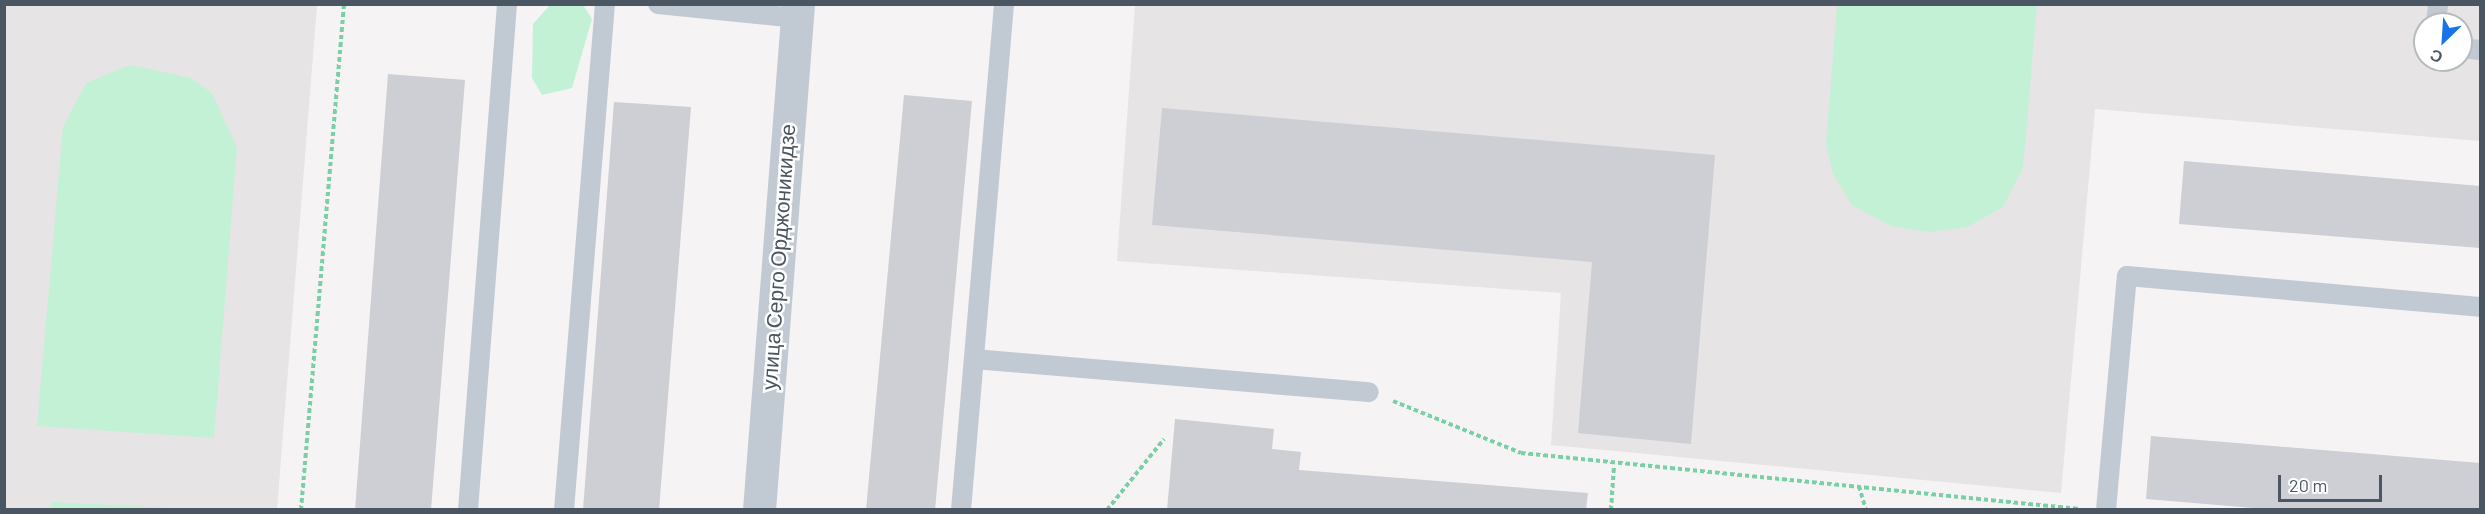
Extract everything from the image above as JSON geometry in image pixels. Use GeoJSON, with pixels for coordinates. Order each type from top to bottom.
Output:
{"type":"FeatureCollection","features":[{"type":"Feature","properties":{"kind":"street","name":"улица Серго Орджоникидзе"},"geometry":{"type":"LineString","coordinates":[[759,510],[797,11]]}},
{"type":"Feature","properties":{"kind":"lane"},"geometry":{"type":"LineString","coordinates":[[468,510],[507,4]]}},
{"type":"Feature","properties":{"kind":"lane"},"geometry":{"type":"LineString","coordinates":[[564,510],[605,4]]}},
{"type":"Feature","properties":{"kind":"lane"},"geometry":{"type":"LineString","coordinates":[[658,4],[797,11]]}},
{"type":"Feature","properties":{"kind":"lane"},"geometry":{"type":"LineString","coordinates":[[961,510],[1004,4]]}},
{"type":"Feature","properties":{"kind":"lane"},"geometry":{"type":"LineString","coordinates":[[2106,510],[2127,276],[2481,307]]}},
{"type":"Feature","properties":{"kind":"lane"},"geometry":{"type":"LineString","coordinates":[[974,359],[1369,392]]}},
{"type":"Feature","properties":{"kind":"path"},"geometry":{"type":"LineString","coordinates":[[301,510],[344,4]]}},
{"type":"Feature","properties":{"kind":"path"},"geometry":{"type":"LineString","coordinates":[[1369,392],[1521,453],[1614,465],[1859,486],[2087,510]]}},
{"type":"Feature","properties":{"kind":"path"},"geometry":{"type":"LineString","coordinates":[[1107,510],[1164,439]]}},
{"type":"Feature","properties":{"kind":"path"},"geometry":{"type":"LineString","coordinates":[[1611,510],[1614,465]]}},
{"type":"Feature","properties":{"kind":"path"},"geometry":{"type":"LineString","coordinates":[[1859,486],[1866,510]]}},
{"type":"Feature","properties":{"kind":"shaded area"},"geometry":{"type":"Polygon","coordinates":[[[4,5],[317,5],[277,509],[5,509],[4,5]]]}},
{"type":"Feature","properties":{"kind":"shaded area"},"geometry":{"type":"Polygon","coordinates":[[[1135,5],[2480,5],[2480,141],[2095,109],[2061,493],[1551,445],[1561,293],[1117,261],[1135,5]]]}},
{"type":"Feature","properties":{"kind":"green space"},"geometry":{"type":"Polygon","coordinates":[[[550,5],[583,5],[592,19],[572,88],[542,95],[532,78],[533,24],[550,5]]]}},
{"type":"Feature","properties":{"kind":"green space"},"geometry":{"type":"Polygon","coordinates":[[[1837,5],[2037,5],[2023,168],[2003,207],[1967,227],[1929,232],[1891,226],[1852,205],[1833,174],[1826,144],[1837,5]]]}},
{"type":"Feature","properties":{"kind":"green space"},"geometry":{"type":"Polygon","coordinates":[[[130,65],[191,78],[212,93],[237,148],[214,438],[37,426],[63,127],[86,83],[130,65]]]}},
{"type":"Feature","properties":{"kind":"green space"},"geometry":{"type":"Polygon","coordinates":[[[52,502],[189,509],[51,509],[52,502]]]}},
{"type":"Feature","properties":{"kind":"building"},"geometry":{"type":"Polygon","coordinates":[[[388,74],[465,80],[431,510],[355,510],[388,74]]]}},
{"type":"Feature","properties":{"kind":"building"},"geometry":{"type":"Polygon","coordinates":[[[904,95],[972,101],[935,510],[866,510],[904,95]]]}},
{"type":"Feature","properties":{"kind":"building"},"geometry":{"type":"Polygon","coordinates":[[[614,102],[691,107],[659,510],[583,510],[614,102]]]}},
{"type":"Feature","properties":{"kind":"building"},"geometry":{"type":"Polygon","coordinates":[[[1162,108],[1715,155],[1691,444],[1578,433],[1592,262],[1152,225],[1162,108]]]}},
{"type":"Feature","properties":{"kind":"building"},"geometry":{"type":"Polygon","coordinates":[[[2184,161],[2480,186],[2480,248],[2179,224],[2184,161]]]}},
{"type":"Feature","properties":{"kind":"building"},"geometry":{"type":"Polygon","coordinates":[[[1175,419],[1274,429],[1272,449],[1301,452],[1299,470],[1588,493],[1586,510],[1167,510],[1175,419]]]}},
{"type":"Feature","properties":{"kind":"building"},"geometry":{"type":"Polygon","coordinates":[[[2151,436],[2480,463],[2480,510],[2277,510],[2146,499],[2151,436]]]}}]}
